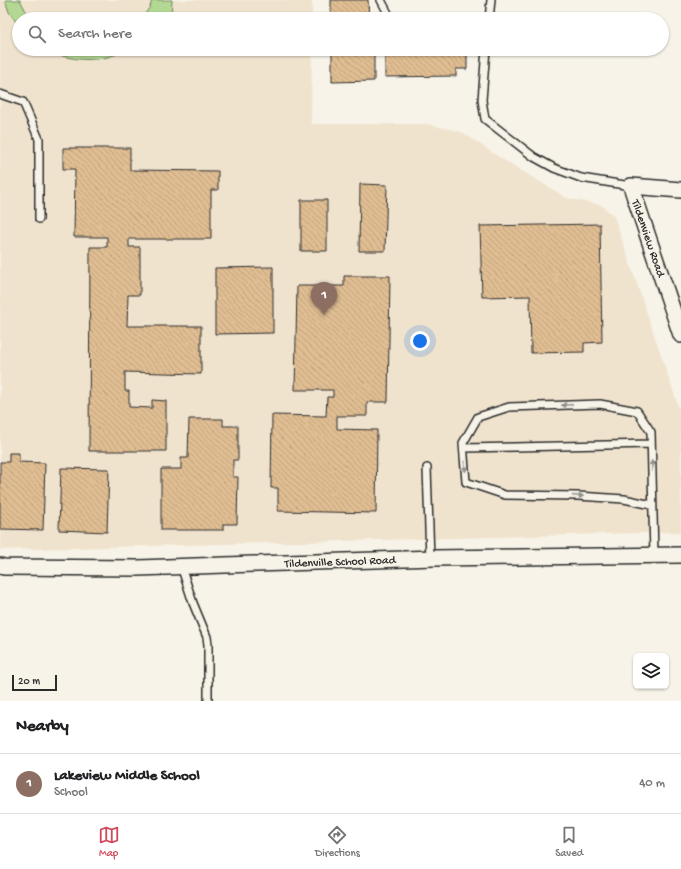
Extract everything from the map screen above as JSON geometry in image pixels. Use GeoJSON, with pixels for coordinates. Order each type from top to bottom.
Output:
{"type":"FeatureCollection","features":[{"type":"Feature","properties":{"kind":"street"},"geometry":{"type":"LineString","coordinates":[[631,186],[681,190]]}},
{"type":"Feature","properties":{"kind":"street","name":"Tildenview Road"},"geometry":{"type":"LineString","coordinates":[[631,186],[681,335]]}},
{"type":"Feature","properties":{"kind":"street","name":"Tildenville School Road"},"geometry":{"type":"LineString","coordinates":[[0,566],[138,568],[430,558],[681,555]]}},
{"type":"Feature","properties":{"kind":"lane"},"geometry":{"type":"LineString","coordinates":[[381,0],[387,12]]}},
{"type":"Feature","properties":{"kind":"lane"},"geometry":{"type":"LineString","coordinates":[[490,12],[491,0]]}},
{"type":"Feature","properties":{"kind":"lane"},"geometry":{"type":"LineString","coordinates":[[485,56],[482,100],[485,119],[534,157],[554,168],[581,178],[631,186]]}},
{"type":"Feature","properties":{"kind":"lane"},"geometry":{"type":"LineString","coordinates":[[0,94],[23,102],[39,139],[39,219]]}},
{"type":"Feature","properties":{"kind":"lane"},"geometry":{"type":"LineString","coordinates":[[652,505],[624,499],[586,496],[505,495],[466,482],[463,443],[478,417],[509,407],[600,404],[637,410],[650,432],[653,486],[652,505],[654,555]]}},
{"type":"Feature","properties":{"kind":"lane"},"geometry":{"type":"LineString","coordinates":[[464,448],[651,444]]}},
{"type":"Feature","properties":{"kind":"lane"},"geometry":{"type":"LineString","coordinates":[[427,468],[430,558]]}},
{"type":"Feature","properties":{"kind":"lane"},"geometry":{"type":"LineString","coordinates":[[181,566],[193,603],[207,636],[208,701]]}},
{"type":"Feature","properties":{"kind":"shaded area"},"geometry":{"type":"Polygon","coordinates":[[[0,0],[312,0],[312,12],[12,12],[12,56],[312,56],[311,124],[426,124],[462,132],[502,159],[567,198],[601,205],[614,216],[681,414],[681,532],[0,550],[0,0]]]}},
{"type":"Feature","properties":{"kind":"green space"},"geometry":{"type":"Polygon","coordinates":[[[5,0],[20,0],[26,12],[12,12],[12,16],[5,0]]]}},
{"type":"Feature","properties":{"kind":"green space"},"geometry":{"type":"Polygon","coordinates":[[[152,0],[172,0],[171,12],[146,12],[150,7],[152,0]]]}},
{"type":"Feature","properties":{"kind":"green space"},"geometry":{"type":"Polygon","coordinates":[[[62,56],[110,56],[86,60],[62,56]]]}},
{"type":"Feature","properties":{"kind":"building"},"geometry":{"type":"Polygon","coordinates":[[[331,0],[368,0],[369,12],[331,12],[331,0]]]}},
{"type":"Feature","properties":{"kind":"building"},"geometry":{"type":"Polygon","coordinates":[[[332,56],[374,56],[374,81],[332,82],[332,56]]]}},
{"type":"Feature","properties":{"kind":"building"},"geometry":{"type":"Polygon","coordinates":[[[385,56],[467,56],[467,69],[456,69],[456,76],[385,77],[385,56]]]}},
{"type":"Feature","properties":{"kind":"building"},"geometry":{"type":"Polygon","coordinates":[[[63,148],[130,148],[130,170],[218,171],[218,190],[211,190],[211,239],[129,239],[129,247],[140,247],[140,295],[128,295],[127,326],[201,326],[201,374],[125,372],[125,391],[129,391],[129,407],[152,408],[152,400],[166,401],[166,451],[89,451],[90,247],[107,247],[107,237],[74,237],[75,169],[63,169],[63,148]]]}},
{"type":"Feature","properties":{"kind":"building"},"geometry":{"type":"Polygon","coordinates":[[[360,184],[387,185],[385,251],[359,251],[360,184]]]}},
{"type":"Feature","properties":{"kind":"building"},"geometry":{"type":"Polygon","coordinates":[[[301,200],[327,200],[327,251],[301,251],[301,200]]]}},
{"type":"Feature","properties":{"kind":"building"},"geometry":{"type":"Polygon","coordinates":[[[600,224],[602,342],[584,343],[584,352],[531,353],[530,296],[482,297],[480,226],[600,224]]]}},
{"type":"Feature","properties":{"kind":"building"},"geometry":{"type":"Polygon","coordinates":[[[273,267],[273,333],[215,334],[215,268],[273,267]]]}},
{"type":"Feature","properties":{"kind":"building"},"geometry":{"type":"Polygon","coordinates":[[[344,276],[390,276],[388,402],[367,402],[367,416],[337,416],[337,429],[377,430],[376,513],[278,511],[278,488],[271,488],[272,415],[326,416],[327,397],[333,397],[333,390],[295,390],[297,286],[344,286],[344,276]]]}},
{"type":"Feature","properties":{"kind":"building"},"geometry":{"type":"Polygon","coordinates":[[[189,419],[223,419],[223,426],[238,426],[238,460],[233,460],[233,477],[238,477],[237,524],[223,524],[223,530],[161,530],[161,469],[181,469],[181,458],[188,458],[189,419]]]}},
{"type":"Feature","properties":{"kind":"building"},"geometry":{"type":"Polygon","coordinates":[[[9,453],[19,453],[19,462],[45,463],[43,530],[0,529],[0,462],[9,462],[9,453]]]}},
{"type":"Feature","properties":{"kind":"building"},"geometry":{"type":"Polygon","coordinates":[[[61,468],[109,469],[107,532],[59,530],[61,468]]]}},
{"type":"Feature","properties":{"kind":"place","name":"Lakeview Middle School"},"geometry":{"type":"Point","coordinates":[324,315]}}]}
